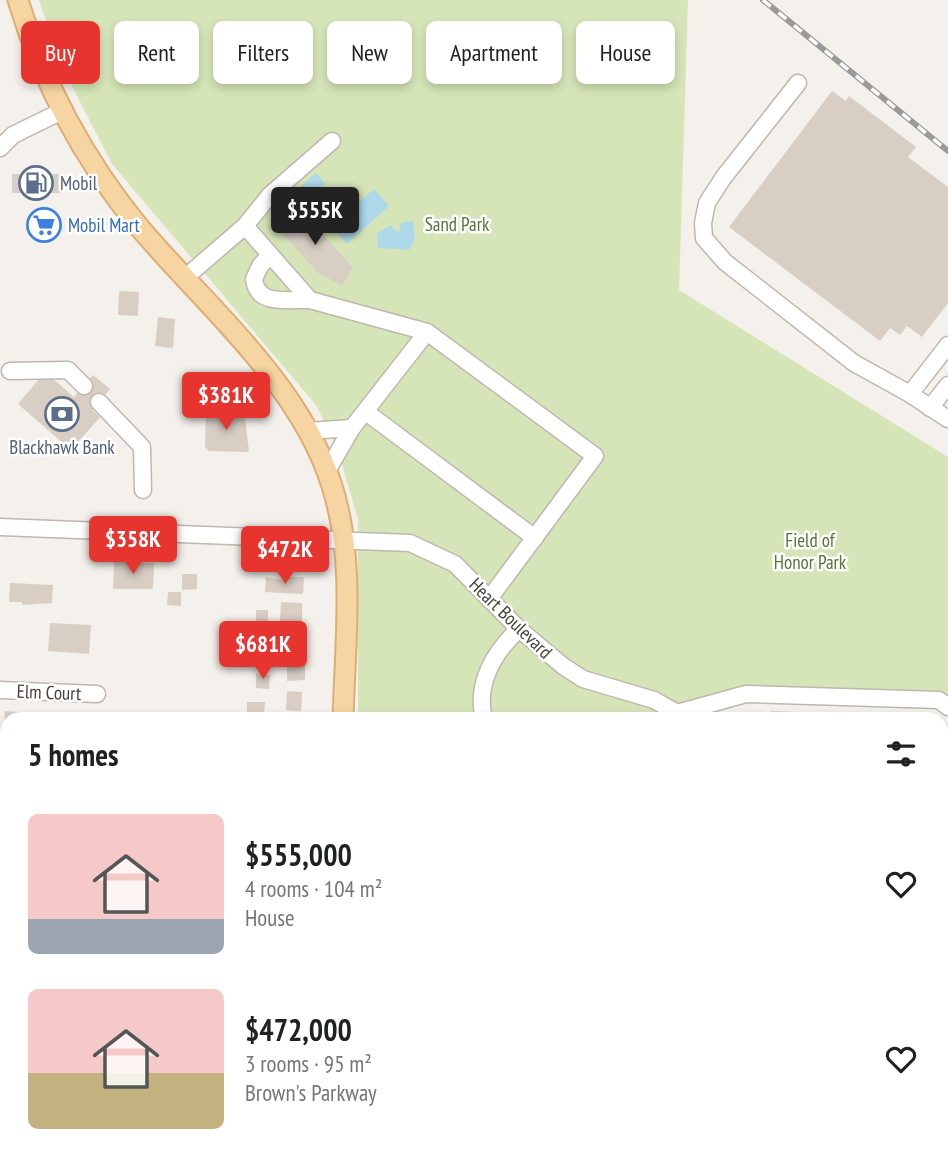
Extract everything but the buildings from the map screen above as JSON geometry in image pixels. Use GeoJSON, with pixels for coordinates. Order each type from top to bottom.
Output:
{"type":"FeatureCollection","features":[{"type":"Feature","properties":{"kind":"main road"},"geometry":{"type":"LineString","coordinates":[[18,0],[32,44],[62,111],[116,196],[140,228],[187,276],[258,361],[308,431],[327,471],[343,538],[347,591],[343,712]]}},
{"type":"Feature","properties":{"kind":"street"},"geometry":{"type":"LineString","coordinates":[[798,83],[723,178],[707,204],[703,223],[704,238],[725,262],[855,363],[948,419]]}},
{"type":"Feature","properties":{"kind":"street"},"geometry":{"type":"LineString","coordinates":[[0,148],[13,135],[62,111]]}},
{"type":"Feature","properties":{"kind":"street"},"geometry":{"type":"LineString","coordinates":[[187,276],[245,226],[270,195],[332,141]]}},
{"type":"Feature","properties":{"kind":"street"},"geometry":{"type":"LineString","coordinates":[[245,226],[310,300]]}},
{"type":"Feature","properties":{"kind":"street"},"geometry":{"type":"LineString","coordinates":[[270,255],[260,266],[254,279],[264,298],[310,300],[427,332],[594,456],[489,598]]}},
{"type":"Feature","properties":{"kind":"street"},"geometry":{"type":"LineString","coordinates":[[327,471],[352,428],[427,332]]}},
{"type":"Feature","properties":{"kind":"street"},"geometry":{"type":"LineString","coordinates":[[910,394],[948,345]]}},
{"type":"Feature","properties":{"kind":"street"},"geometry":{"type":"LineString","coordinates":[[10,371],[68,370],[84,386]]}},
{"type":"Feature","properties":{"kind":"street"},"geometry":{"type":"LineString","coordinates":[[930,408],[948,385]]}},
{"type":"Feature","properties":{"kind":"street"},"geometry":{"type":"LineString","coordinates":[[99,402],[142,447],[143,490]]}},
{"type":"Feature","properties":{"kind":"street"},"geometry":{"type":"LineString","coordinates":[[366,412],[535,538]]}},
{"type":"Feature","properties":{"kind":"street"},"geometry":{"type":"LineString","coordinates":[[308,431],[352,428]]}},
{"type":"Feature","properties":{"kind":"street","name":"Heart Boulevard"},"geometry":{"type":"LineString","coordinates":[[0,527],[343,538],[410,543],[455,564],[519,629],[583,679],[632,692],[670,712]]}},
{"type":"Feature","properties":{"kind":"street"},"geometry":{"type":"LineString","coordinates":[[483,712],[482,692],[486,674],[506,641],[519,629]]}},
{"type":"Feature","properties":{"kind":"street","name":"Elm Court"},"geometry":{"type":"LineString","coordinates":[[0,690],[97,694]]}},
{"type":"Feature","properties":{"kind":"street","name":"Heart Boulevard"},"geometry":{"type":"LineString","coordinates":[[690,712],[746,694],[939,700],[948,707]]}},
{"type":"Feature","properties":{"kind":"green space","name":"Sand Park"},"geometry":{"type":"Polygon","coordinates":[[[39,0],[688,0],[679,290],[948,457],[948,707],[746,694],[692,712],[358,712],[358,519],[337,448],[316,405],[112,164],[71,84],[100,84],[100,21],[46,21],[39,0]]]}},
{"type":"Feature","properties":{"kind":"water"},"geometry":{"type":"Polygon","coordinates":[[[316,173],[325,183],[306,199],[298,189],[316,173]]]}},
{"type":"Feature","properties":{"kind":"water"},"geometry":{"type":"Polygon","coordinates":[[[345,186],[359,202],[374,189],[389,206],[347,244],[318,211],[345,186]]]}},
{"type":"Feature","properties":{"kind":"water"},"geometry":{"type":"Polygon","coordinates":[[[413,221],[415,239],[409,250],[378,248],[377,234],[390,225],[399,233],[401,223],[413,221]]]}},
{"type":"Feature","properties":{"kind":"railway"},"geometry":{"type":"LineString","coordinates":[[763,0],[948,151]]}},
{"type":"Feature","properties":{"kind":"place","name":"Mobil"},"geometry":{"type":"Point","coordinates":[36,183]}},
{"type":"Feature","properties":{"kind":"place","name":"Mobil Mart"},"geometry":{"type":"Point","coordinates":[44,225]}},
{"type":"Feature","properties":{"kind":"place","name":"Blackhawk Bank"},"geometry":{"type":"Point","coordinates":[62,414]}},
{"type":"Feature","properties":{"kind":"park label","name":"Field of Honor Park"},"geometry":{"type":"Point","coordinates":[810,551]}}]}
